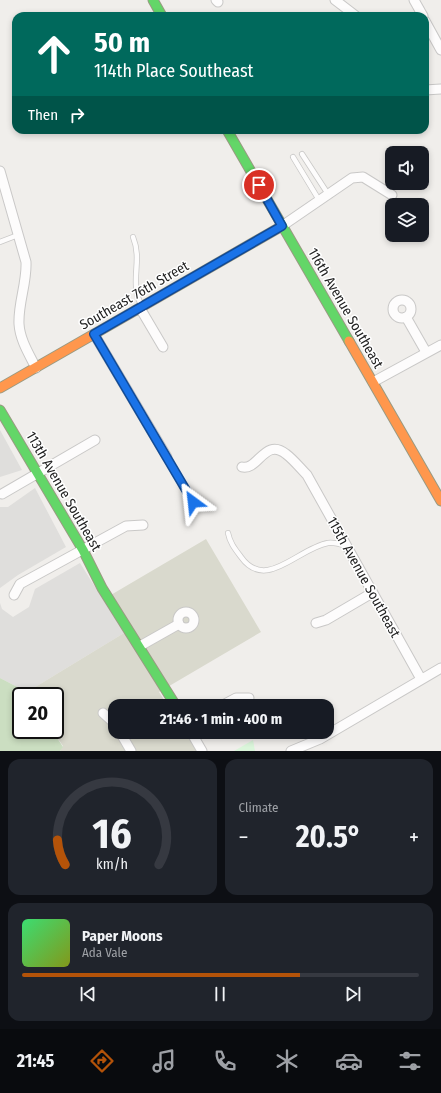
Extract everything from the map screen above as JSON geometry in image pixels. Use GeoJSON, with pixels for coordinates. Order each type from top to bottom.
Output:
{"type":"FeatureCollection","features":[{"type":"Feature","properties":{"kind":"street"},"geometry":{"type":"LineString","coordinates":[[153,0],[160,12]]}},
{"type":"Feature","properties":{"kind":"street"},"geometry":{"type":"LineString","coordinates":[[335,0],[351,12]]}},
{"type":"Feature","properties":{"kind":"street"},"geometry":{"type":"LineString","coordinates":[[416,2],[421,12]]}},
{"type":"Feature","properties":{"kind":"street"},"geometry":{"type":"LineString","coordinates":[[429,28],[441,50]]}},
{"type":"Feature","properties":{"kind":"street"},"geometry":{"type":"LineString","coordinates":[[429,90],[441,89]]}},
{"type":"Feature","properties":{"kind":"street","name":"116th Avenue Southeast"},"geometry":{"type":"LineString","coordinates":[[229,134],[441,501]]}},
{"type":"Feature","properties":{"kind":"street"},"geometry":{"type":"LineString","coordinates":[[0,172],[26,262],[27,276],[20,310],[20,330],[24,344],[36,368]]}},
{"type":"Feature","properties":{"kind":"street"},"geometry":{"type":"LineString","coordinates":[[282,226],[347,180],[358,176],[370,180],[392,195]]}},
{"type":"Feature","properties":{"kind":"street","name":"Southeast 76th Street"},"geometry":{"type":"LineString","coordinates":[[0,388],[282,226]]}},
{"type":"Feature","properties":{"kind":"street"},"geometry":{"type":"LineString","coordinates":[[141,307],[163,347]]}},
{"type":"Feature","properties":{"kind":"street"},"geometry":{"type":"LineString","coordinates":[[406,317],[426,352]]}},
{"type":"Feature","properties":{"kind":"street"},"geometry":{"type":"LineString","coordinates":[[94,334],[167,457]]}},
{"type":"Feature","properties":{"kind":"street"},"geometry":{"type":"LineString","coordinates":[[373,382],[441,345]]}},
{"type":"Feature","properties":{"kind":"street","name":"113th Avenue Southeast"},"geometry":{"type":"LineString","coordinates":[[0,410],[83,550],[102,588],[108,594],[172,699]]}},
{"type":"Feature","properties":{"kind":"street"},"geometry":{"type":"LineString","coordinates":[[2,494],[95,440]]}},
{"type":"Feature","properties":{"kind":"street","name":"115th Avenue Southeast"},"geometry":{"type":"LineString","coordinates":[[242,466],[250,466],[268,451],[277,449],[286,454],[307,475],[421,679]]}},
{"type":"Feature","properties":{"kind":"street"},"geometry":{"type":"LineString","coordinates":[[14,595],[20,584],[126,526],[143,525]]}},
{"type":"Feature","properties":{"kind":"street"},"geometry":{"type":"LineString","coordinates":[[316,623],[326,620],[372,593]]}},
{"type":"Feature","properties":{"kind":"street"},"geometry":{"type":"LineString","coordinates":[[140,646],[179,624]]}},
{"type":"Feature","properties":{"kind":"street"},"geometry":{"type":"LineString","coordinates":[[291,751],[320,740],[441,668]]}},
{"type":"Feature","properties":{"kind":"street"},"geometry":{"type":"LineString","coordinates":[[234,699],[249,698]]}},
{"type":"Feature","properties":{"kind":"street"},"geometry":{"type":"LineString","coordinates":[[103,713],[108,718]]}},
{"type":"Feature","properties":{"kind":"street"},"geometry":{"type":"LineString","coordinates":[[124,739],[131,751]]}},
{"type":"Feature","properties":{"kind":"street"},"geometry":{"type":"LineString","coordinates":[[195,739],[202,751]]}},
{"type":"Feature","properties":{"kind":"lane"},"geometry":{"type":"LineString","coordinates":[[302,154],[328,194]]}},
{"type":"Feature","properties":{"kind":"lane"},"geometry":{"type":"LineString","coordinates":[[293,157],[319,200]]}},
{"type":"Feature","properties":{"kind":"lane"},"geometry":{"type":"LineString","coordinates":[[0,242],[18,234]]}},
{"type":"Feature","properties":{"kind":"lane"},"geometry":{"type":"LineString","coordinates":[[134,237],[138,253],[135,277],[136,294],[141,307]]}},
{"type":"Feature","properties":{"kind":"lane"},"geometry":{"type":"LineString","coordinates":[[167,457],[193,502]]}},
{"type":"Feature","properties":{"kind":"lane"},"geometry":{"type":"LineString","coordinates":[[228,533],[230,542],[245,563],[254,569],[265,571],[277,568],[327,543],[346,546]]}},
{"type":"Feature","properties":{"kind":"shaded area"},"geometry":{"type":"Polygon","coordinates":[[[0,430],[22,470],[0,477],[0,430]]]}},
{"type":"Feature","properties":{"kind":"shaded area"},"geometry":{"type":"Polygon","coordinates":[[[35,488],[66,547],[18,575],[0,588],[0,507],[8,507],[35,488]]]}},
{"type":"Feature","properties":{"kind":"shaded area"},"geometry":{"type":"Polygon","coordinates":[[[206,539],[261,632],[159,692],[164,699],[108,699],[108,739],[190,739],[198,751],[60,751],[63,746],[58,739],[64,739],[64,687],[35,687],[124,633],[104,599],[206,539]]]}},
{"type":"Feature","properties":{"kind":"shaded area"},"geometry":{"type":"Polygon","coordinates":[[[80,563],[124,633],[35,687],[17,687],[0,678],[0,603],[2,609],[13,617],[29,607],[35,589],[80,563]]]}},
{"type":"Feature","properties":{"kind":"green space"},"geometry":{"type":"Polygon","coordinates":[[[0,678],[17,687],[12,687],[12,739],[58,739],[63,747],[60,751],[0,751],[0,678]]]}},
{"type":"Feature","properties":{"kind":"green space"},"geometry":{"type":"Polygon","coordinates":[[[253,740],[255,751],[234,751],[253,740]]]}},
{"type":"Feature","properties":{"kind":"traffic: fast"},"geometry":{"type":"LineString","coordinates":[[153,0],[160,12]]}},
{"type":"Feature","properties":{"kind":"traffic: fast"},"geometry":{"type":"LineString","coordinates":[[229,134],[349,341]]}},
{"type":"Feature","properties":{"kind":"traffic: fast"},"geometry":{"type":"LineString","coordinates":[[0,410],[83,550],[102,588],[172,699]]}},
{"type":"Feature","properties":{"kind":"traffic: slow"},"geometry":{"type":"LineString","coordinates":[[0,388],[136,310]]}},
{"type":"Feature","properties":{"kind":"traffic: slow"},"geometry":{"type":"LineString","coordinates":[[349,341],[441,501]]}},
{"type":"Feature","properties":{"kind":"traffic: jam"},"geometry":{"type":"LineString","coordinates":[[136,310],[282,226]]}},
{"type":"Feature","properties":{"kind":"route"},"geometry":{"type":"LineString","coordinates":[[193,502],[94,334],[282,226],[259,185]]}}]}
